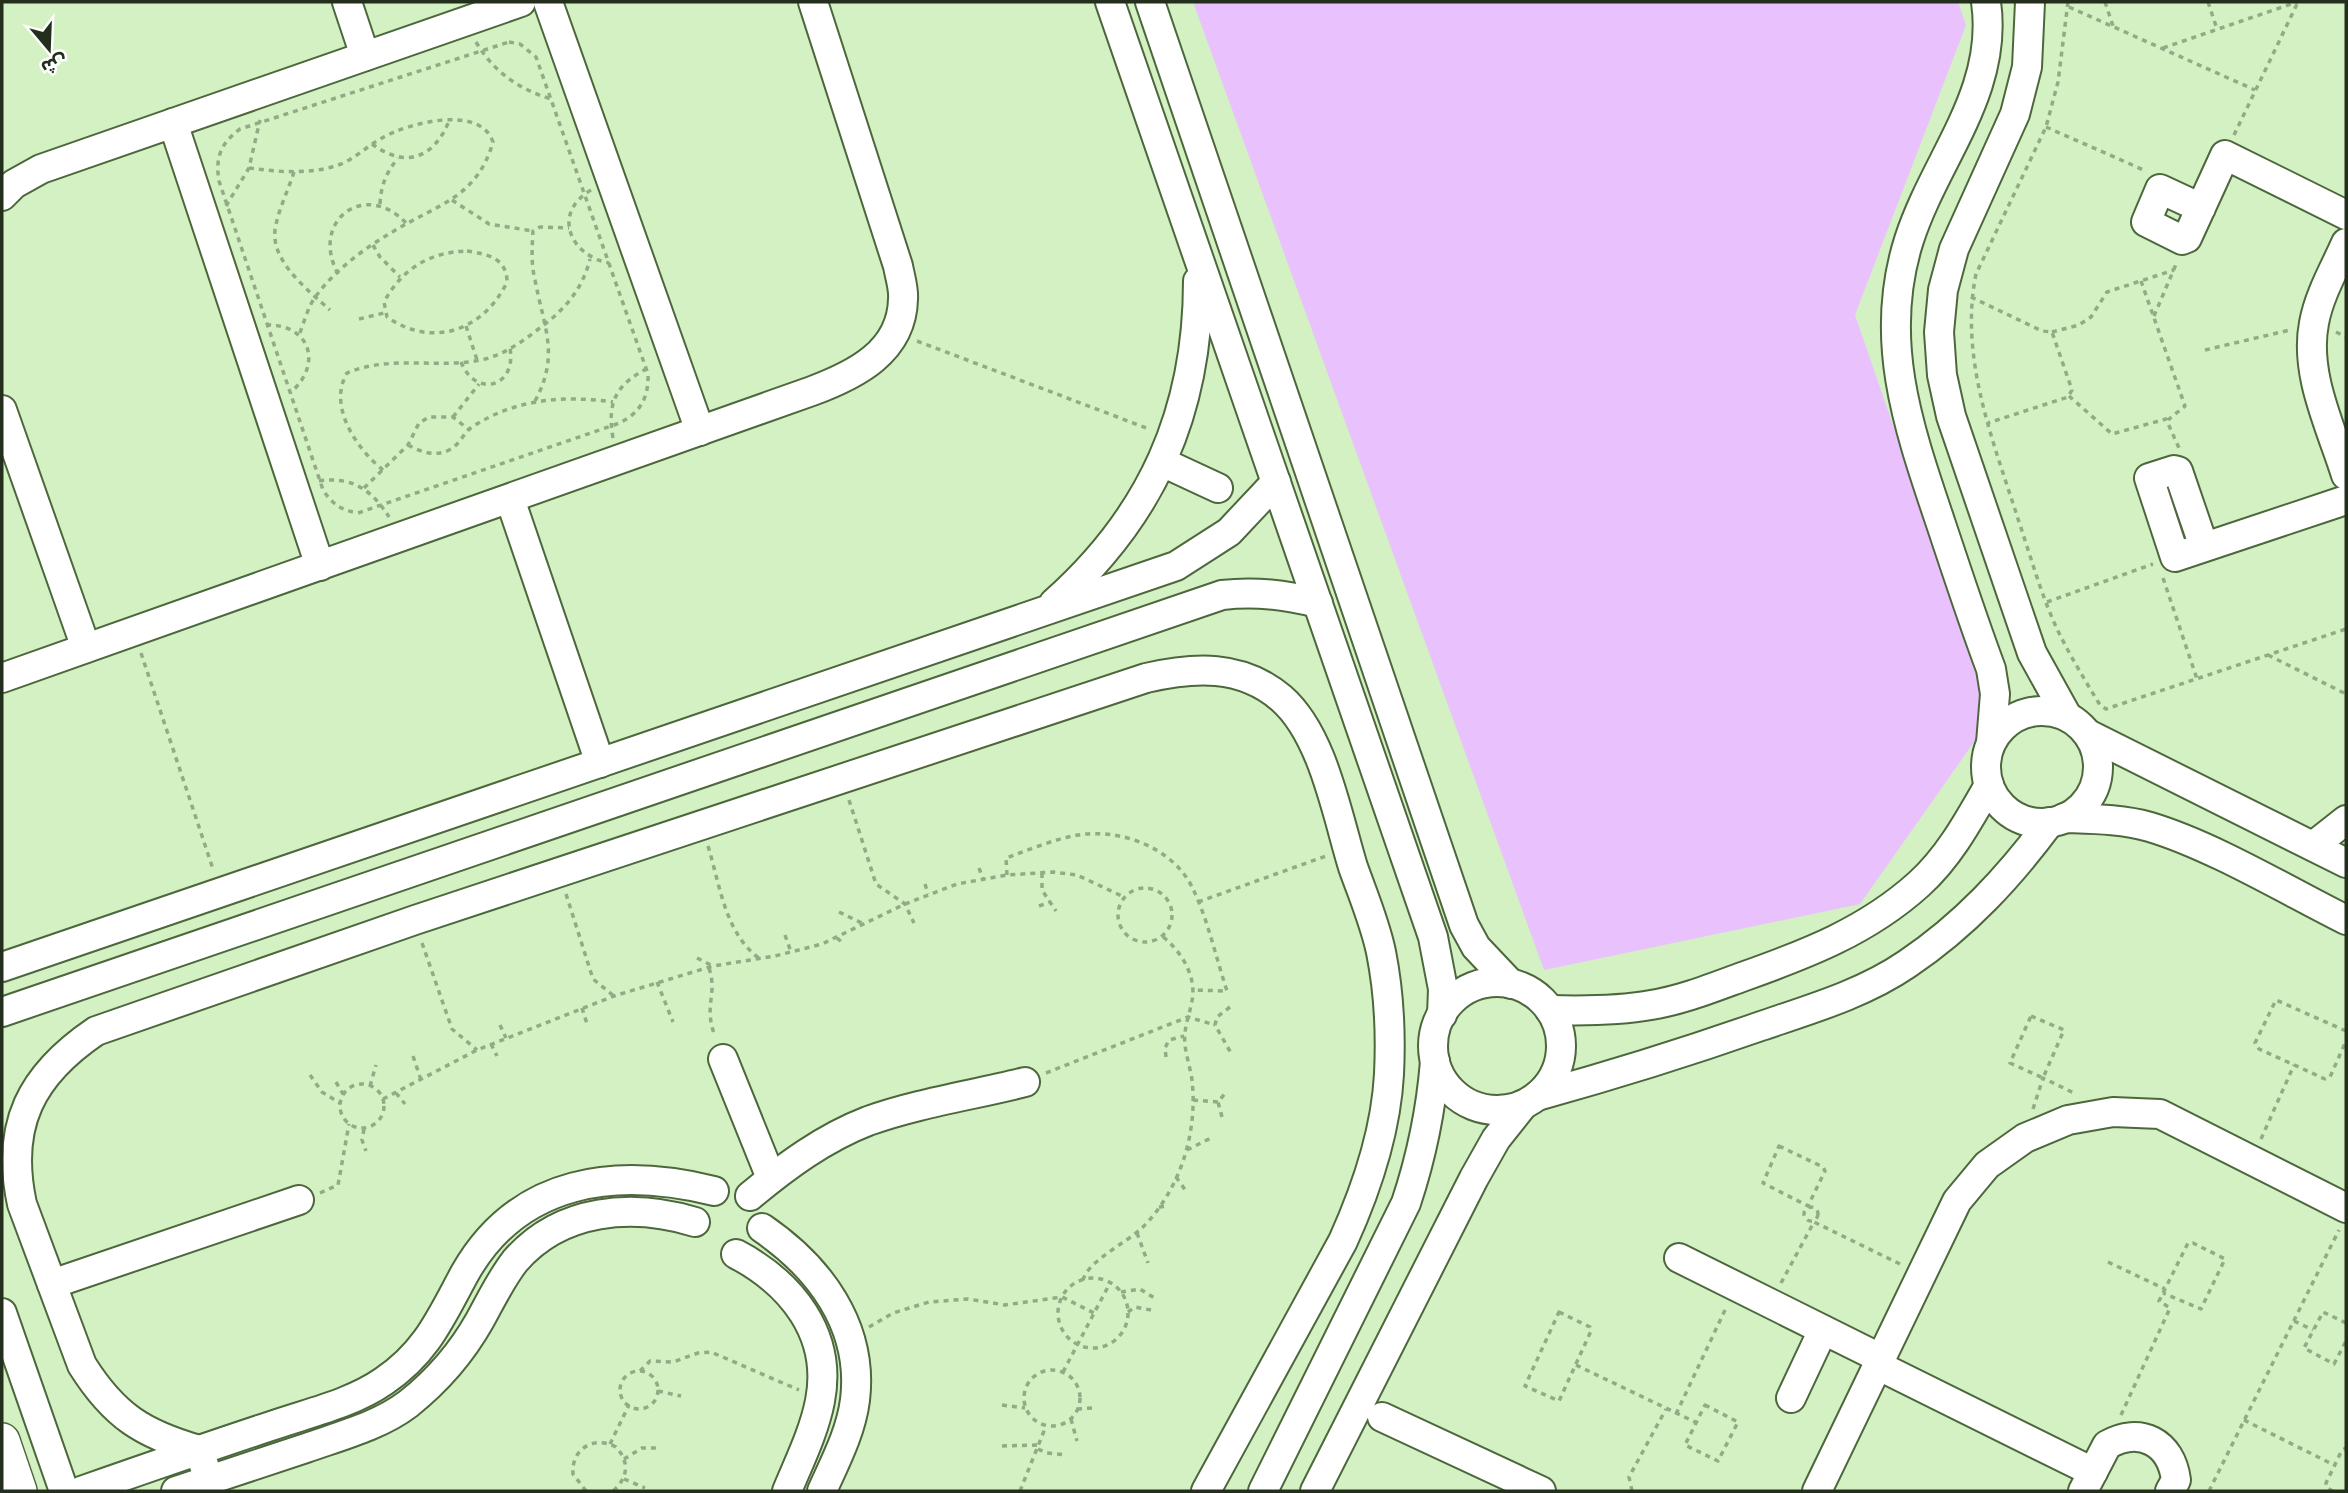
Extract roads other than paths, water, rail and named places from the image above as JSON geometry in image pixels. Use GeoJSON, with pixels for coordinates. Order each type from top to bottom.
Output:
{"type":"FeatureCollection","features":[{"type":"Feature","properties":{"kind":"main road"},"geometry":{"type":"LineString","coordinates":[[2,1441],[19,1491]]}},
{"type":"Feature","properties":{"kind":"street"},"geometry":{"type":"LineString","coordinates":[[346,2],[365,56]]}},
{"type":"Feature","properties":{"kind":"street"},"geometry":{"type":"LineString","coordinates":[[2,196],[14,184],[41,169],[521,2]]}},
{"type":"Feature","properties":{"kind":"street"},"geometry":{"type":"LineString","coordinates":[[548,2],[699,431]]}},
{"type":"Feature","properties":{"kind":"street"},"geometry":{"type":"LineString","coordinates":[[2,678],[846,378],[875,360],[895,333],[903,300],[898,266],[813,2]]}},
{"type":"Feature","properties":{"kind":"street"},"geometry":{"type":"LineString","coordinates":[[1110,2],[1433,937],[1441,976],[1441,1015]]}},
{"type":"Feature","properties":{"kind":"street"},"geometry":{"type":"LineString","coordinates":[[1150,2],[1464,925],[1476,947],[1511,984]]}},
{"type":"Feature","properties":{"kind":"street"},"geometry":{"type":"LineString","coordinates":[[1986,2],[1989,19],[1986,64],[1973,100],[1909,239],[1899,286],[1895,335],[1898,384],[1910,432],[1991,669],[1995,694],[1986,771],[1989,785],[2003,807],[2025,820],[2107,819],[2149,827],[2189,842],[2346,920]]}},
{"type":"Feature","properties":{"kind":"street"},"geometry":{"type":"LineString","coordinates":[[2030,2],[2027,67],[2015,114],[1954,249],[1943,290],[1939,332],[1942,375],[1951,416],[2032,653],[2067,716],[2088,734],[2346,863]]}},
{"type":"Feature","properties":{"kind":"street"},"geometry":{"type":"LineString","coordinates":[[173,122],[209,231],[255,328],[279,400],[307,485],[320,566]]}},
{"type":"Feature","properties":{"kind":"street"},"geometry":{"type":"LineString","coordinates":[[2201,208],[2164,189],[2159,191],[2147,223],[2182,240],[2187,237],[2201,208],[2225,155],[2346,215]]}},
{"type":"Feature","properties":{"kind":"street"},"geometry":{"type":"LineString","coordinates":[[2346,243],[2324,292],[2313,327],[2311,348],[2315,374],[2346,475]]}},
{"type":"Feature","properties":{"kind":"street"},"geometry":{"type":"LineString","coordinates":[[1042,614],[1084,577],[1120,535],[1150,488],[1168,450],[1190,380],[1198,319],[1198,258]]}},
{"type":"Feature","properties":{"kind":"street"},"geometry":{"type":"LineString","coordinates":[[2,410],[86,648]]}},
{"type":"Feature","properties":{"kind":"street"},"geometry":{"type":"LineString","coordinates":[[1168,450],[1218,488]]}},
{"type":"Feature","properties":{"kind":"street"},"geometry":{"type":"LineString","coordinates":[[2204,547],[2176,470],[2150,478],[2148,482],[2166,560],[2346,500]]}},
{"type":"Feature","properties":{"kind":"street"},"geometry":{"type":"LineString","coordinates":[[2,967],[1042,614],[1176,566],[1204,551],[1229,532],[1276,482]]}},
{"type":"Feature","properties":{"kind":"street"},"geometry":{"type":"LineString","coordinates":[[510,499],[600,763]]}},
{"type":"Feature","properties":{"kind":"street"},"geometry":{"type":"LineString","coordinates":[[2,1012],[1222,595],[1252,592],[1318,603]]}},
{"type":"Feature","properties":{"kind":"street"},"geometry":{"type":"LineString","coordinates":[[200,1450],[149,1433],[110,1404],[82,1365],[22,1204],[16,1153],[27,1105],[39,1082],[55,1062],[96,1031],[415,920],[1146,678],[1183,669],[1218,669],[1252,680],[1271,692],[1304,725],[1318,757],[1380,950],[1387,992],[1389,1077],[1381,1130],[1361,1202],[1343,1241],[1206,1491]]}},
{"type":"Feature","properties":{"kind":"street"},"geometry":{"type":"LineString","coordinates":[[1991,743],[2010,721],[2023,714],[2045,711],[2067,716]]}},
{"type":"Feature","properties":{"kind":"street"},"geometry":{"type":"LineString","coordinates":[[1435,1061],[1450,1089],[1462,1100],[1492,1110],[1651,1064],[1843,998],[1906,965],[1963,922],[2010,875],[2057,820],[2086,801],[2098,775],[2095,747],[2088,734]]}},
{"type":"Feature","properties":{"kind":"street"},"geometry":{"type":"LineString","coordinates":[[1550,1010],[1602,1011],[1653,1005],[1702,992],[1821,948],[1874,920],[1920,883],[1959,837],[1989,785]]}},
{"type":"Feature","properties":{"kind":"street"},"geometry":{"type":"LineString","coordinates":[[2313,846],[2346,820]]}},
{"type":"Feature","properties":{"kind":"street"},"geometry":{"type":"LineString","coordinates":[[1263,1491],[1406,1203],[1422,1157],[1432,1110],[1435,1030],[1441,1015],[1451,1002],[1471,988],[1495,982],[1511,984],[1533,994],[1550,1010],[1561,1040],[1561,1056],[1549,1085],[1530,1101],[1496,1139],[1315,1491]]}},
{"type":"Feature","properties":{"kind":"street"},"geometry":{"type":"LineString","coordinates":[[712,1242],[757,1240],[762,1228],[758,1205],[761,1187],[723,1059]]}},
{"type":"Feature","properties":{"kind":"street"},"geometry":{"type":"LineString","coordinates":[[81,1491],[339,1403],[383,1382],[420,1352],[492,1236],[526,1207],[565,1188],[603,1180],[653,1180],[714,1191],[761,1187],[826,1141],[869,1121],[1025,1082]]}},
{"type":"Feature","properties":{"kind":"street"},"geometry":{"type":"LineString","coordinates":[[1817,1491],[1957,1201],[1987,1166],[2025,1138],[2067,1120],[2113,1112],[2160,1114],[2251,1160],[2343,1218]]}},
{"type":"Feature","properties":{"kind":"street"},"geometry":{"type":"LineString","coordinates":[[712,1242],[704,1199],[714,1191]]}},
{"type":"Feature","properties":{"kind":"street"},"geometry":{"type":"LineString","coordinates":[[52,1284],[299,1200]]}},
{"type":"Feature","properties":{"kind":"street"},"geometry":{"type":"LineString","coordinates":[[176,1491],[204,1486],[358,1430],[407,1405],[449,1366],[516,1261],[541,1237],[569,1222],[622,1211],[664,1213],[763,1268],[786,1288],[804,1312],[816,1339],[821,1369],[820,1399],[808,1439],[787,1491]]}},
{"type":"Feature","properties":{"kind":"street"},"geometry":{"type":"LineString","coordinates":[[762,1228],[790,1247],[830,1292],[849,1338],[855,1366],[855,1400],[844,1442],[822,1491]]}},
{"type":"Feature","properties":{"kind":"street"},"geometry":{"type":"LineString","coordinates":[[1679,1258],[1823,1330],[2088,1482],[2107,1445],[2133,1436],[2159,1444],[2174,1466],[2176,1480],[2170,1491]]}},
{"type":"Feature","properties":{"kind":"street"},"geometry":{"type":"LineString","coordinates":[[2,1312],[64,1491]]}},
{"type":"Feature","properties":{"kind":"street"},"geometry":{"type":"LineString","coordinates":[[1791,1398],[1823,1330]]}},
{"type":"Feature","properties":{"kind":"street"},"geometry":{"type":"LineString","coordinates":[[1382,1417],[1541,1491]]}},
{"type":"Feature","properties":{"kind":"street"},"geometry":{"type":"LineString","coordinates":[[200,1450],[204,1486]]}}]}
